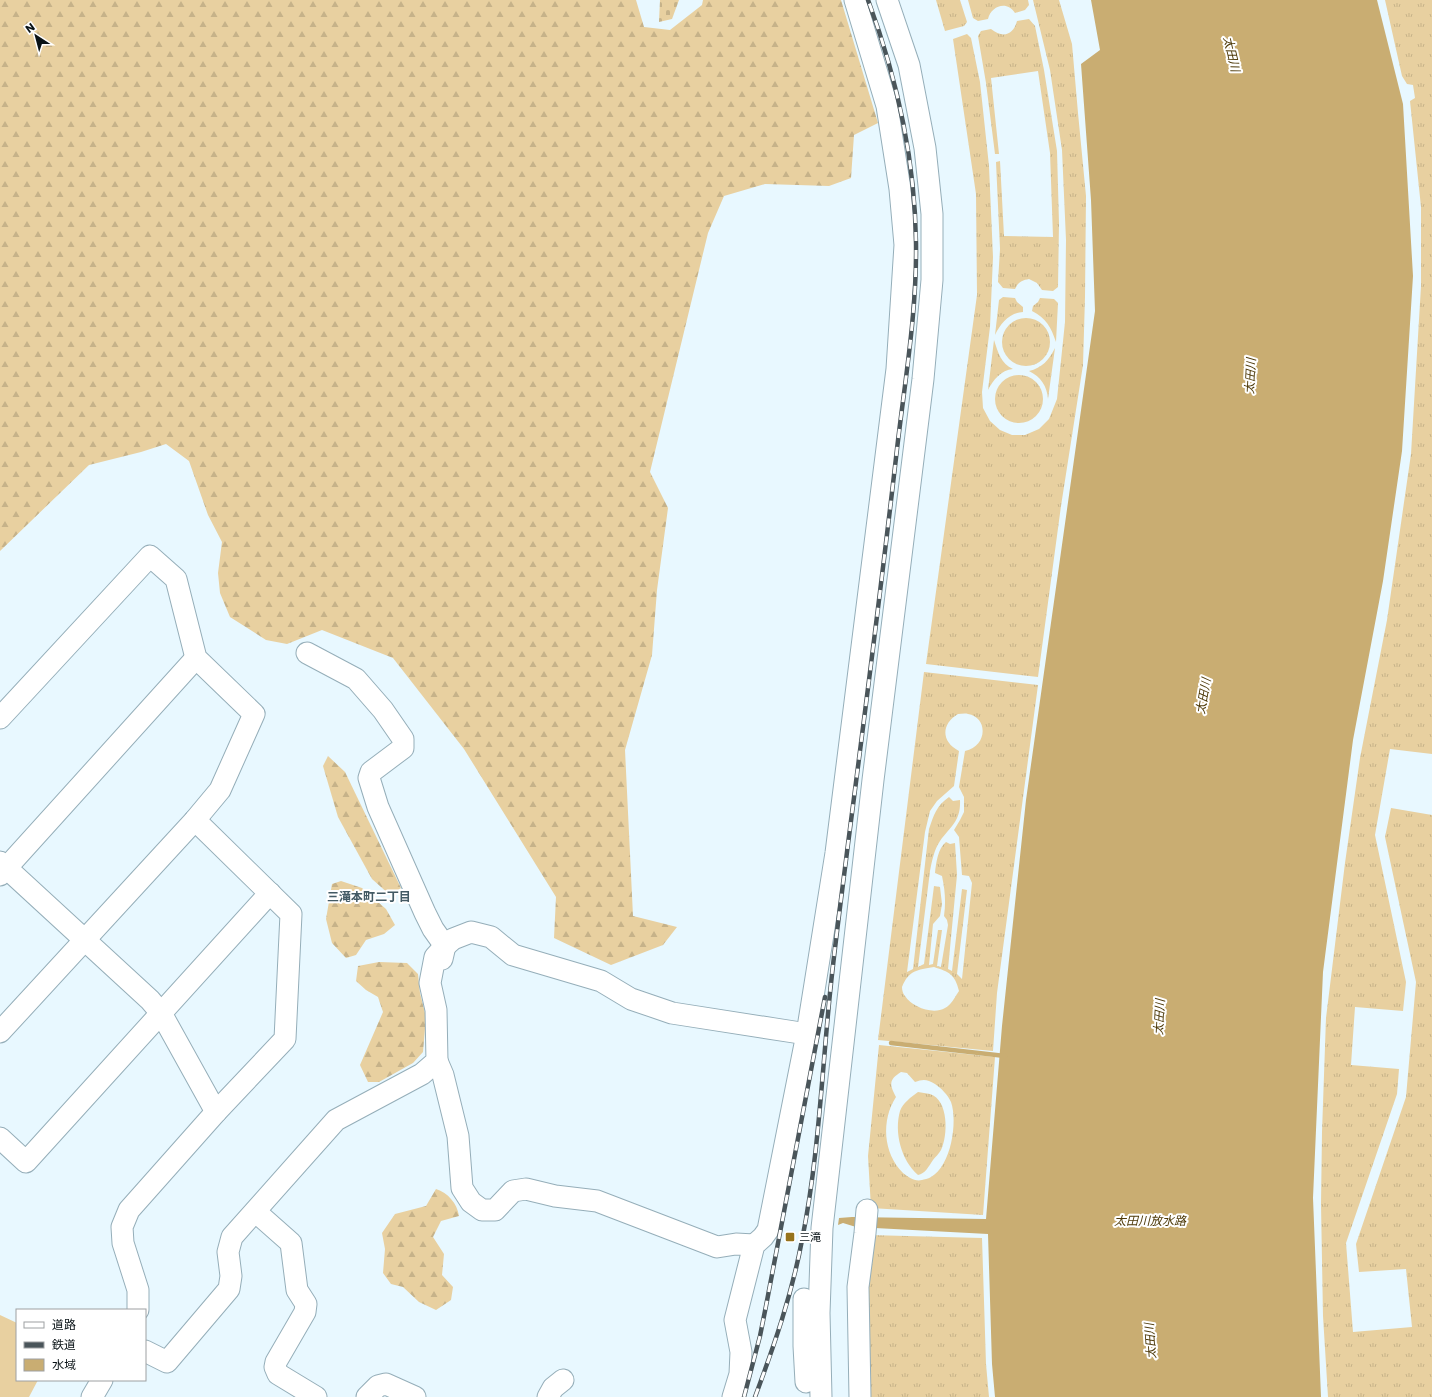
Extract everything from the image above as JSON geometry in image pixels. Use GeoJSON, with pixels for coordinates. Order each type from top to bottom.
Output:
{"type":"FeatureCollection","features":[{"type":"Feature","properties":{"kind":"street"},"geometry":{"type":"LineString","coordinates":[[733,1397],[740,1374],[741,1352],[735,1320],[754,1245],[768,1230],[807,1034],[836,853],[897,369],[905,245],[900,189],[887,106],[855,0]]}},
{"type":"Feature","properties":{"kind":"street"},"geometry":{"type":"LineString","coordinates":[[821,1397],[819,1313],[822,1228],[873,780],[923,379],[932,280],[932,214],[925,148],[908,65],[887,0]]}},
{"type":"Feature","properties":{"kind":"street"},"geometry":{"type":"LineString","coordinates":[[0,1032],[195,820],[220,790],[254,714],[196,658],[176,579],[150,556],[4,704]]}},
{"type":"Feature","properties":{"kind":"street"},"geometry":{"type":"LineString","coordinates":[[307,653],[356,679],[383,710],[403,739],[403,748],[371,772],[369,778],[378,807],[425,913],[444,946],[439,979],[447,1002],[451,1046]]}},
{"type":"Feature","properties":{"kind":"street"},"geometry":{"type":"LineString","coordinates":[[196,658],[2,868],[85,940],[150,1000],[161,1013],[216,1112]]}},
{"type":"Feature","properties":{"kind":"street"},"geometry":{"type":"LineString","coordinates":[[138,1309],[138,1290],[123,1243],[122,1227],[129,1210],[216,1112],[285,1039],[291,914],[195,820]]}},
{"type":"Feature","properties":{"kind":"street"},"geometry":{"type":"LineString","coordinates":[[0,1138],[26,1162],[270,893]]}},
{"type":"Feature","properties":{"kind":"street"},"geometry":{"type":"LineString","coordinates":[[754,1245],[736,1244],[717,1247],[597,1201],[555,1196],[526,1189],[513,1191],[494,1210],[482,1210],[471,1202],[462,1188],[458,1136],[443,1075],[437,1061],[436,1010],[430,983],[435,957],[444,946],[453,939],[471,932],[491,937],[513,955],[601,981],[631,999],[672,1013],[807,1034]]}},
{"type":"Feature","properties":{"kind":"street"},"geometry":{"type":"LineString","coordinates":[[146,1352],[167,1362],[229,1289],[231,1276],[228,1252],[232,1237],[256,1212],[336,1120],[422,1074],[437,1061]]}},
{"type":"Feature","properties":{"kind":"street"},"geometry":{"type":"LineString","coordinates":[[860,1397],[858,1288],[867,1210]]}},
{"type":"Feature","properties":{"kind":"street"},"geometry":{"type":"LineString","coordinates":[[256,1212],[291,1243],[297,1290],[306,1304],[306,1312],[276,1362],[275,1367],[278,1374],[316,1397]]}},
{"type":"Feature","properties":{"kind":"street"},"geometry":{"type":"LineString","coordinates":[[804,1299],[804,1346],[807,1397]]}},
{"type":"Feature","properties":{"kind":"street"},"geometry":{"type":"LineString","coordinates":[[548,1397],[554,1388],[563,1380]]}},
{"type":"Feature","properties":{"kind":"street"},"geometry":{"type":"LineString","coordinates":[[92,1397],[101,1381]]}},
{"type":"Feature","properties":{"kind":"street"},"geometry":{"type":"LineString","coordinates":[[367,1397],[378,1386],[386,1384],[415,1397]]}},
{"type":"Feature","properties":{"kind":"green space"},"geometry":{"type":"Polygon","coordinates":[[[0,0],[636,0],[644,27],[670,30],[702,5],[703,0],[841,0],[878,123],[854,135],[851,178],[829,186],[765,184],[724,196],[708,233],[650,472],[668,508],[657,590],[652,655],[625,750],[633,916],[677,927],[663,945],[611,965],[554,938],[556,897],[464,749],[393,658],[322,630],[287,644],[266,640],[230,617],[220,593],[218,573],[222,542],[208,515],[189,461],[166,444],[89,465],[0,551],[0,0]]]}},
{"type":"Feature","properties":{"kind":"green space"},"geometry":{"type":"Polygon","coordinates":[[[660,0],[679,0],[672,19],[659,22],[660,0]]]}},
{"type":"Feature","properties":{"kind":"green space"},"geometry":{"type":"Polygon","coordinates":[[[936,0],[960,0],[967,22],[964,26],[945,31],[936,0]]]}},
{"type":"Feature","properties":{"kind":"green space"},"geometry":{"type":"Polygon","coordinates":[[[968,0],[1028,0],[1029,5],[1025,10],[1015,13],[1008,7],[1000,6],[992,11],[988,19],[978,21],[973,18],[968,0]]]}},
{"type":"Feature","properties":{"kind":"green space"},"geometry":{"type":"Polygon","coordinates":[[[1033,0],[1059,0],[1072,44],[1086,196],[1083,365],[1061,506],[1038,677],[926,664],[977,295],[976,194],[953,39],[967,34],[971,38],[980,82],[989,166],[993,257],[990,327],[982,392],[983,408],[990,421],[1000,430],[1012,435],[1025,435],[1039,429],[1049,419],[1057,399],[1065,322],[1066,240],[1062,150],[1050,70],[1033,0]]]}},
{"type":"Feature","properties":{"kind":"green space"},"geometry":{"type":"Polygon","coordinates":[[[1385,0],[1432,0],[1432,754],[1390,749],[1375,835],[1406,982],[1403,1011],[1355,1007],[1351,1065],[1399,1069],[1397,1094],[1346,1243],[1353,1332],[1412,1327],[1406,1269],[1359,1272],[1356,1244],[1406,1097],[1416,982],[1385,837],[1391,808],[1432,815],[1432,1397],[1328,1397],[1323,1316],[1321,1204],[1326,1018],[1345,863],[1360,758],[1387,620],[1411,454],[1421,286],[1421,207],[1410,101],[1415,98],[1413,85],[1407,84],[1402,76],[1385,0]]]}},
{"type":"Feature","properties":{"kind":"green space"},"geometry":{"type":"Polygon","coordinates":[[[1029,19],[1035,26],[1044,70],[1057,151],[1059,223],[1058,287],[1053,291],[1042,290],[1037,283],[1029,279],[1021,282],[1015,289],[1003,288],[998,282],[1000,249],[996,162],[1000,161],[1004,236],[1053,237],[1050,153],[1038,71],[991,78],[999,154],[995,154],[986,83],[978,36],[981,31],[991,29],[999,34],[1007,34],[1013,30],[1017,21],[1029,19]]]}},
{"type":"Feature","properties":{"kind":"green space"},"geometry":{"type":"Polygon","coordinates":[[[1003,297],[1015,298],[1023,307],[1023,312],[1014,314],[1006,319],[995,335],[999,300],[1003,297]]]}},
{"type":"Feature","properties":{"kind":"green space"},"geometry":{"type":"Polygon","coordinates":[[[1040,298],[1054,299],[1058,303],[1056,342],[1052,332],[1044,320],[1032,311],[1033,306],[1040,298]]]}},
{"type":"Feature","properties":{"kind":"green space"},"geometry":{"type":"Polygon","coordinates":[[[1026,318],[1035,320],[1043,325],[1048,333],[1050,342],[1048,351],[1043,359],[1035,364],[1026,366],[1017,364],[1009,359],[1004,351],[1002,342],[1004,333],[1009,325],[1017,320],[1026,318]]]}},
{"type":"Feature","properties":{"kind":"green space"},"geometry":{"type":"Polygon","coordinates":[[[994,340],[1003,361],[1013,369],[1001,373],[988,390],[994,340]]]}},
{"type":"Feature","properties":{"kind":"green space"},"geometry":{"type":"Polygon","coordinates":[[[1055,348],[1048,399],[1043,382],[1029,371],[1038,368],[1045,363],[1055,348]]]}},
{"type":"Feature","properties":{"kind":"green space"},"geometry":{"type":"Polygon","coordinates":[[[1019,375],[1028,377],[1036,382],[1041,390],[1043,399],[1041,408],[1036,416],[1028,421],[1019,423],[1010,421],[1002,416],[997,408],[995,399],[997,390],[1002,382],[1010,377],[1019,375]]]}},
{"type":"Feature","properties":{"kind":"green space"},"geometry":{"type":"Polygon","coordinates":[[[924,672],[1038,685],[997,993],[993,1051],[878,1040],[924,672]],[[958,714],[948,723],[945,733],[949,743],[959,751],[954,786],[937,801],[930,811],[925,832],[907,972],[913,969],[929,829],[938,807],[949,797],[953,801],[960,800],[959,813],[954,823],[938,844],[932,859],[918,967],[924,964],[934,886],[940,887],[942,904],[940,916],[933,924],[929,965],[933,964],[938,930],[942,930],[937,966],[941,967],[948,925],[944,916],[945,896],[942,876],[935,873],[935,869],[938,856],[943,845],[946,842],[950,844],[955,843],[957,875],[948,969],[952,971],[962,889],[967,890],[957,974],[962,979],[972,883],[969,876],[962,875],[959,837],[954,830],[964,812],[964,797],[959,787],[965,751],[978,744],[983,732],[979,720],[975,716],[958,714]],[[934,967],[914,972],[908,977],[902,987],[904,995],[913,1004],[923,1009],[935,1011],[947,1007],[959,991],[956,981],[951,974],[934,967]]]}},
{"type":"Feature","properties":{"kind":"green space"},"geometry":{"type":"Polygon","coordinates":[[[328,756],[345,772],[401,888],[390,895],[372,879],[338,817],[323,766],[328,756]]]}},
{"type":"Feature","properties":{"kind":"green space"},"geometry":{"type":"Polygon","coordinates":[[[341,881],[362,888],[386,909],[395,925],[384,934],[366,940],[356,955],[346,958],[332,943],[326,919],[332,884],[341,881]]]}},
{"type":"Feature","properties":{"kind":"green space"},"geometry":{"type":"Polygon","coordinates":[[[379,962],[407,963],[418,974],[420,993],[426,1017],[423,1052],[413,1063],[379,1082],[368,1082],[360,1065],[383,1012],[378,997],[366,990],[356,981],[358,966],[379,962]]]}},
{"type":"Feature","properties":{"kind":"green space"},"geometry":{"type":"Polygon","coordinates":[[[879,1045],[995,1057],[983,1215],[871,1208],[868,1156],[879,1045]],[[901,1072],[892,1080],[891,1083],[896,1097],[888,1116],[886,1136],[891,1156],[903,1173],[914,1180],[927,1179],[938,1171],[948,1154],[953,1132],[953,1111],[950,1099],[940,1088],[927,1080],[915,1082],[907,1073],[901,1072]]]}},
{"type":"Feature","properties":{"kind":"green space"},"geometry":{"type":"Polygon","coordinates":[[[918,1092],[930,1094],[941,1103],[944,1111],[946,1128],[940,1151],[925,1171],[918,1175],[907,1162],[903,1154],[900,1145],[898,1119],[903,1105],[918,1092]]]}},
{"type":"Feature","properties":{"kind":"green space"},"geometry":{"type":"Polygon","coordinates":[[[436,1189],[451,1199],[458,1211],[459,1216],[441,1221],[433,1237],[444,1254],[442,1275],[453,1287],[451,1300],[436,1310],[419,1302],[403,1287],[391,1284],[383,1273],[385,1249],[382,1233],[395,1214],[426,1206],[436,1189]]]}},
{"type":"Feature","properties":{"kind":"green space"},"geometry":{"type":"Polygon","coordinates":[[[869,1235],[982,1238],[986,1364],[989,1397],[865,1397],[869,1235]]]}},
{"type":"Feature","properties":{"kind":"green space"},"geometry":{"type":"Polygon","coordinates":[[[0,1315],[16,1323],[16,1381],[37,1381],[29,1397],[0,1397],[0,1315]]]}},
{"type":"Feature","properties":{"kind":"water","name":"太田川放水路"},"geometry":{"type":"Polygon","coordinates":[[[1091,0],[1377,0],[1403,104],[1413,276],[1402,451],[1383,581],[1353,740],[1323,972],[1313,1198],[1321,1397],[995,1397],[992,1364],[988,1234],[856,1227],[843,1223],[838,1225],[839,1218],[852,1217],[986,1219],[1002,1026],[1026,800],[1095,311],[1091,200],[1081,64],[1100,50],[1091,0]]]}},
{"type":"Feature","properties":{"kind":"waterway"},"geometry":{"type":"LineString","coordinates":[[891,1043],[1005,1056]]}},
{"type":"Feature","properties":{"kind":"railway"},"geometry":{"type":"LineString","coordinates":[[755,1397],[776,1339],[788,1300],[798,1260],[807,1212],[818,1128],[835,950],[913,320],[916,243],[915,212],[908,150],[896,89],[888,59],[868,0]]}},
{"type":"Feature","properties":{"kind":"railway"},"geometry":{"type":"LineString","coordinates":[[744,1397],[760,1336],[825,997]]}},
{"type":"Feature","properties":{"kind":"place","name":"三滝"},"geometry":{"type":"Point","coordinates":[790,1237]}},
{"type":"Feature","properties":{"kind":"district","name":"三滝本町二丁目"},"geometry":{"type":"Point","coordinates":[369,896]}},
{"type":"Feature","properties":{"kind":"water label","name":"太田川"},"geometry":{"type":"Point","coordinates":[1232,54]}},
{"type":"Feature","properties":{"kind":"water label","name":"太田川"},"geometry":{"type":"Point","coordinates":[1250,376]}},
{"type":"Feature","properties":{"kind":"water label","name":"太田川"},"geometry":{"type":"Point","coordinates":[1203,696]}},
{"type":"Feature","properties":{"kind":"water label","name":"太田川"},"geometry":{"type":"Point","coordinates":[1159,1017]}},
{"type":"Feature","properties":{"kind":"water label","name":"太田川"},"geometry":{"type":"Point","coordinates":[1150,1341]}}]}
